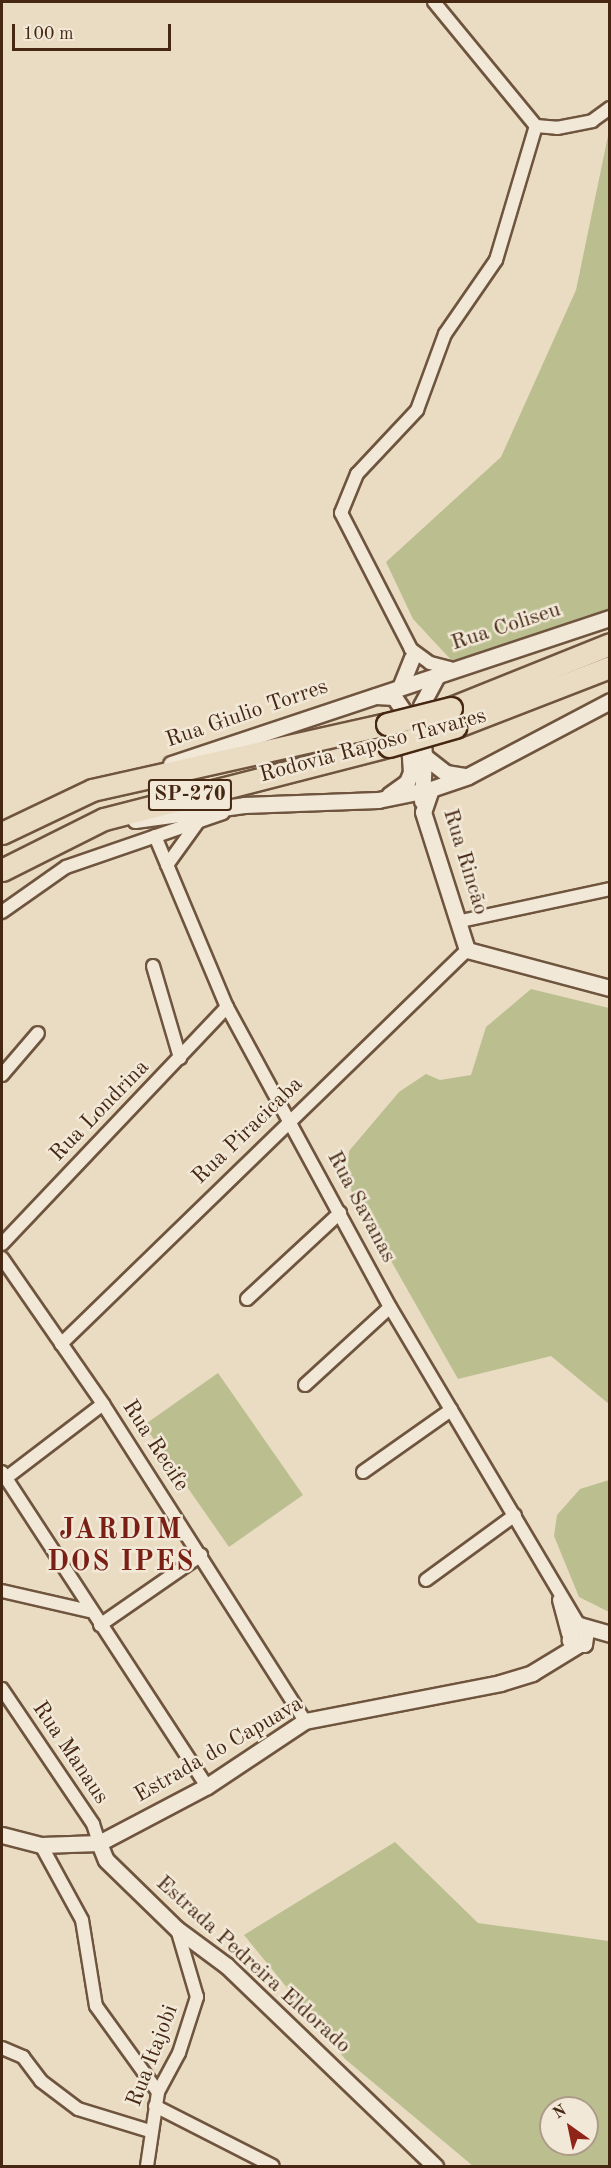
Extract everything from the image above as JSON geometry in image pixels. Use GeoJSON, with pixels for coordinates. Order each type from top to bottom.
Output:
{"type":"FeatureCollection","features":[{"type":"Feature","properties":{"kind":"highway","name":"Rodovia Raposo Tavares"},"geometry":{"type":"LineString","coordinates":[[2,870],[65,835],[140,808],[389,746],[609,644]]}},
{"type":"Feature","properties":{"kind":"highway","name":"Rodovia Raposo Tavares"},"geometry":{"type":"LineString","coordinates":[[2,832],[92,790],[387,724],[453,717],[609,667]]}},
{"type":"Feature","properties":{"kind":"street"},"geometry":{"type":"LineString","coordinates":[[434,2],[536,126],[557,128],[592,121],[609,108]]}},
{"type":"Feature","properties":{"kind":"street"},"geometry":{"type":"LineString","coordinates":[[416,680],[412,653],[345,528],[344,495],[417,410],[445,334],[495,260],[536,126]]}},
{"type":"Feature","properties":{"kind":"street","name":"Rua Coliseu"},"geometry":{"type":"LineString","coordinates":[[416,680],[609,618]]}},
{"type":"Feature","properties":{"kind":"street"},"geometry":{"type":"LineString","coordinates":[[412,653],[445,670],[421,706]]}},
{"type":"Feature","properties":{"kind":"street"},"geometry":{"type":"LineString","coordinates":[[401,685],[412,653]]}},
{"type":"Feature","properties":{"kind":"street","name":"Rua Giulio Torres"},"geometry":{"type":"LineString","coordinates":[[92,790],[416,680]]}},
{"type":"Feature","properties":{"kind":"street","name":"Rua Rincão"},"geometry":{"type":"LineString","coordinates":[[416,680],[421,706],[426,790],[423,812],[461,921],[467,950]]}},
{"type":"Feature","properties":{"kind":"street"},"geometry":{"type":"LineString","coordinates":[[370,696],[389,695],[403,705],[412,752],[407,782],[378,800]]}},
{"type":"Feature","properties":{"kind":"street"},"geometry":{"type":"LineString","coordinates":[[65,835],[244,806],[378,800],[426,790],[468,776],[609,701]]}},
{"type":"Feature","properties":{"kind":"street"},"geometry":{"type":"LineString","coordinates":[[424,756],[446,773],[468,776]]}},
{"type":"Feature","properties":{"kind":"street"},"geometry":{"type":"LineString","coordinates":[[400,796],[423,812]]}},
{"type":"Feature","properties":{"kind":"street"},"geometry":{"type":"LineString","coordinates":[[2,912],[66,867],[244,806]]}},
{"type":"Feature","properties":{"kind":"street"},"geometry":{"type":"LineString","coordinates":[[167,865],[198,821]]}},
{"type":"Feature","properties":{"kind":"street","name":"Rua Savanas"},"geometry":{"type":"LineString","coordinates":[[155,836],[227,1008],[291,1117],[390,1307],[555,1585],[578,1635]]}},
{"type":"Feature","properties":{"kind":"street"},"geometry":{"type":"LineString","coordinates":[[461,921],[609,890]]}},
{"type":"Feature","properties":{"kind":"street"},"geometry":{"type":"LineString","coordinates":[[467,950],[609,988]]}},
{"type":"Feature","properties":{"kind":"street","name":"Rua Piracicaba"},"geometry":{"type":"LineString","coordinates":[[61,1344],[291,1117],[467,950]]}},
{"type":"Feature","properties":{"kind":"street"},"geometry":{"type":"LineString","coordinates":[[153,966],[180,1058]]}},
{"type":"Feature","properties":{"kind":"street","name":"Rua Londrina"},"geometry":{"type":"LineString","coordinates":[[2,1244],[227,1008]]}},
{"type":"Feature","properties":{"kind":"street"},"geometry":{"type":"LineString","coordinates":[[2,1075],[38,1033]]}},
{"type":"Feature","properties":{"kind":"street"},"geometry":{"type":"LineString","coordinates":[[247,1299],[340,1214]]}},
{"type":"Feature","properties":{"kind":"street","name":"Rua Recife"},"geometry":{"type":"LineString","coordinates":[[2,1258],[103,1404],[201,1555],[304,1721]]}},
{"type":"Feature","properties":{"kind":"street"},"geometry":{"type":"LineString","coordinates":[[305,1384],[390,1307]]}},
{"type":"Feature","properties":{"kind":"street"},"geometry":{"type":"LineString","coordinates":[[103,1404],[4,1475],[89,1611],[207,1786]]}},
{"type":"Feature","properties":{"kind":"street"},"geometry":{"type":"LineString","coordinates":[[363,1472],[452,1410]]}},
{"type":"Feature","properties":{"kind":"street"},"geometry":{"type":"LineString","coordinates":[[426,1580],[514,1515]]}},
{"type":"Feature","properties":{"kind":"street"},"geometry":{"type":"LineString","coordinates":[[100,1625],[201,1555]]}},
{"type":"Feature","properties":{"kind":"street"},"geometry":{"type":"LineString","coordinates":[[2,1591],[89,1611]]}},
{"type":"Feature","properties":{"kind":"street"},"geometry":{"type":"LineString","coordinates":[[578,1635],[609,1635]]}},
{"type":"Feature","properties":{"kind":"street","name":"Estrada do Capuava"},"geometry":{"type":"LineString","coordinates":[[2,1835],[41,1845],[99,1843],[207,1786],[304,1721],[532,1673],[578,1635]]}},
{"type":"Feature","properties":{"kind":"street","name":"Rua Manaus"},"geometry":{"type":"LineString","coordinates":[[2,1689],[93,1824],[99,1843]]}},
{"type":"Feature","properties":{"kind":"street","name":"Estrada Pedreira Eldorado"},"geometry":{"type":"LineString","coordinates":[[99,1843],[106,1860],[177,1929],[227,1966],[435,2166]]}},
{"type":"Feature","properties":{"kind":"street"},"geometry":{"type":"LineString","coordinates":[[41,1845],[82,1920],[96,2006],[158,2092]]}},
{"type":"Feature","properties":{"kind":"street","name":"Rua Itajobi"},"geometry":{"type":"LineString","coordinates":[[147,2166],[150,2131],[158,2092],[194,2017],[197,1997],[177,1929]]}},
{"type":"Feature","properties":{"kind":"street"},"geometry":{"type":"LineString","coordinates":[[2,2048],[23,2057],[41,2081],[78,2109],[150,2131]]}},
{"type":"Feature","properties":{"kind":"street"},"geometry":{"type":"LineString","coordinates":[[155,2106],[273,2166]]}},
{"type":"Feature","properties":{"kind":"green space"},"geometry":{"type":"Polygon","coordinates":[[[609,131],[609,613],[453,662],[413,619],[386,562],[501,457],[576,290],[609,131]]]}},
{"type":"Feature","properties":{"kind":"green space"},"geometry":{"type":"Polygon","coordinates":[[[531,989],[609,1008],[609,1404],[551,1356],[458,1379],[347,1183],[349,1151],[399,1092],[426,1074],[440,1080],[471,1075],[486,1027],[531,989]]]}},
{"type":"Feature","properties":{"kind":"green space"},"geometry":{"type":"Polygon","coordinates":[[[218,1373],[303,1495],[229,1547],[144,1425],[218,1373]]]}},
{"type":"Feature","properties":{"kind":"green space"},"geometry":{"type":"Polygon","coordinates":[[[610,1480],[609,1612],[579,1597],[554,1536],[557,1515],[580,1489],[610,1480]]]}},
{"type":"Feature","properties":{"kind":"green space"},"geometry":{"type":"Polygon","coordinates":[[[395,1842],[478,1923],[609,1941],[609,2166],[473,2166],[345,2059],[244,1935],[395,1842]]]}},
{"type":"Feature","properties":{"kind":"district","name":"JARDIM DOS IPES"},"geometry":{"type":"Point","coordinates":[121,1547]}}]}
